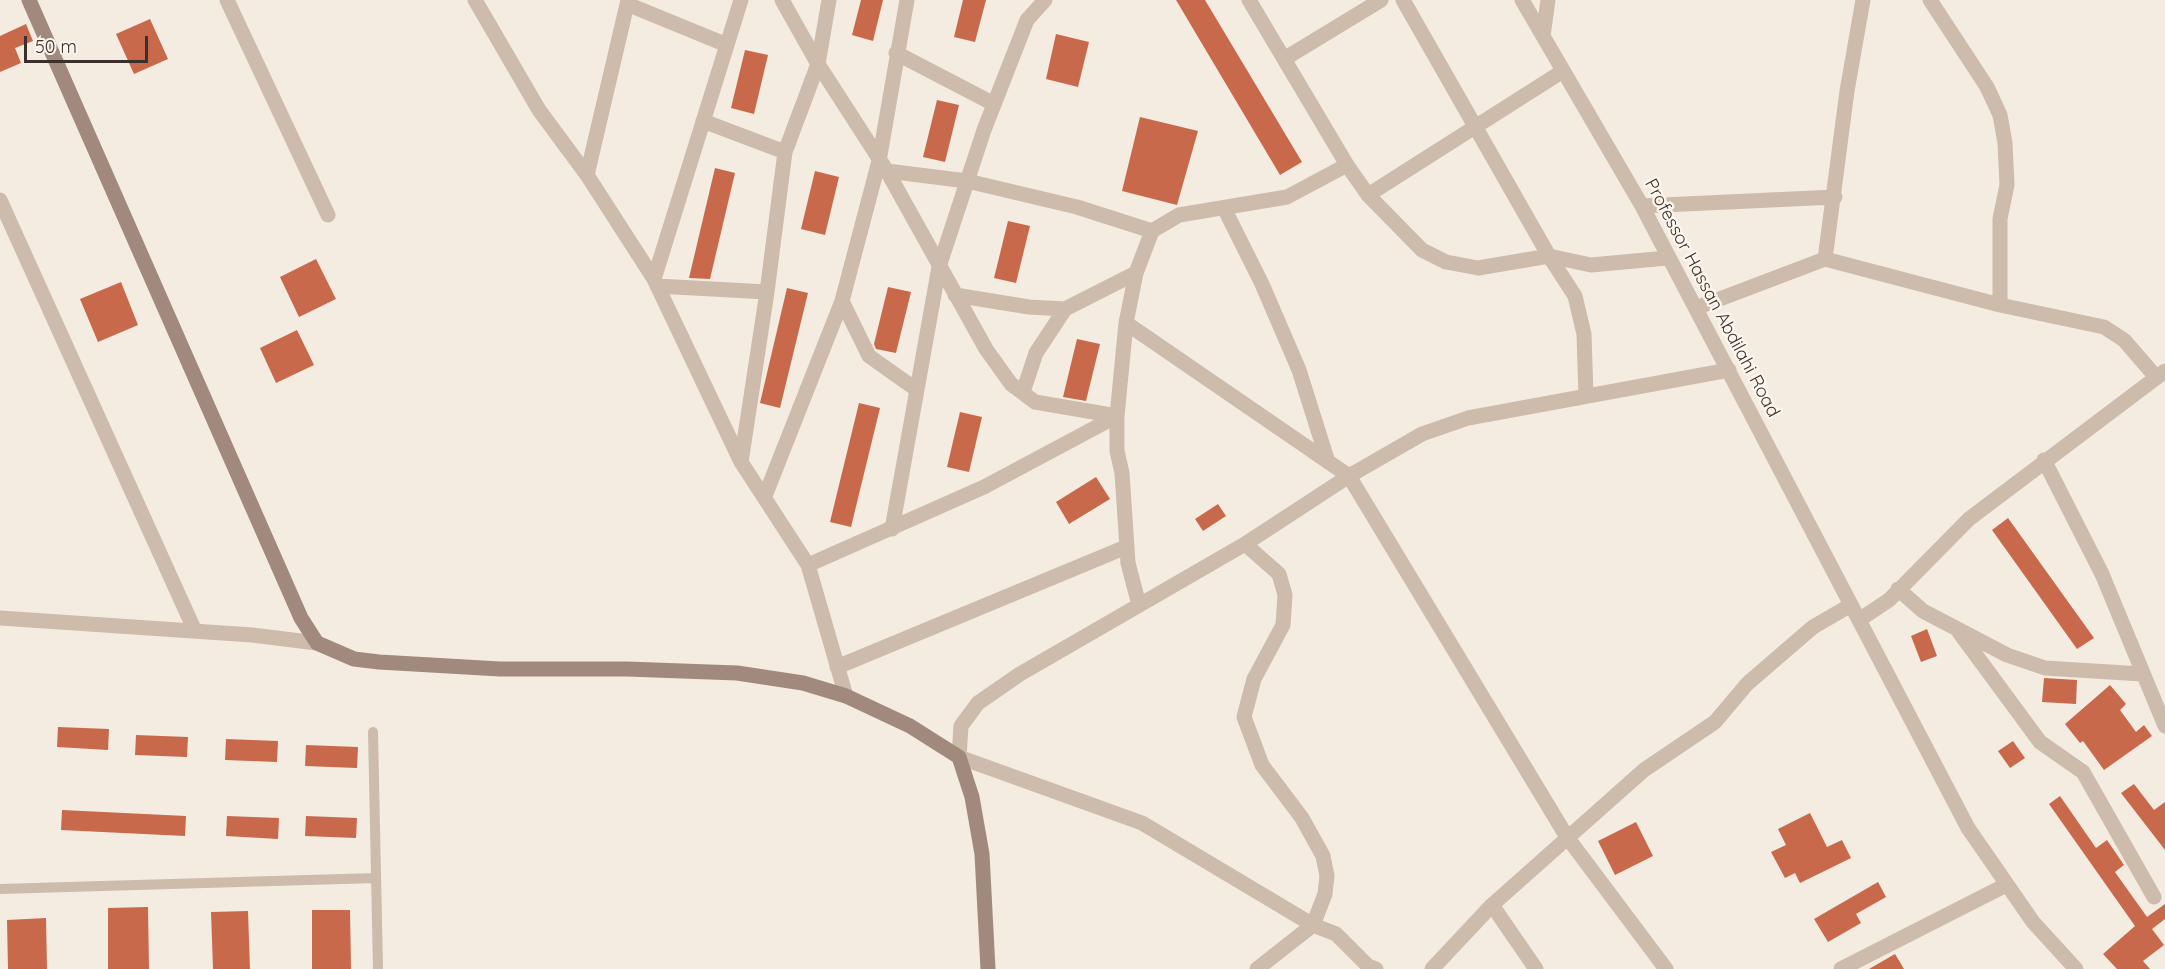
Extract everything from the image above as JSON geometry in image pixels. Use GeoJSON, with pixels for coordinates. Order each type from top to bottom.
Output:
{"type":"FeatureCollection","features":[{"type":"Feature","properties":{"kind":"street"},"geometry":{"type":"LineString","coordinates":[[29,0],[301,618],[317,643]]}},
{"type":"Feature","properties":{"kind":"street"},"geometry":{"type":"LineString","coordinates":[[227,0],[328,215]]}},
{"type":"Feature","properties":{"kind":"street"},"geometry":{"type":"LineString","coordinates":[[475,0],[538,110],[587,175],[655,282],[741,462],[808,565],[846,696]]}},
{"type":"Feature","properties":{"kind":"street"},"geometry":{"type":"LineString","coordinates":[[655,282],[741,0]]}},
{"type":"Feature","properties":{"kind":"street"},"geometry":{"type":"LineString","coordinates":[[782,0],[818,64],[883,166],[986,349],[1011,384],[1035,402],[1117,416]]}},
{"type":"Feature","properties":{"kind":"street"},"geometry":{"type":"LineString","coordinates":[[741,462],[767,292],[784,152],[818,64],[829,0]]}},
{"type":"Feature","properties":{"kind":"street"},"geometry":{"type":"LineString","coordinates":[[765,496],[842,301],[883,166],[896,53],[908,0]]}},
{"type":"Feature","properties":{"kind":"street"},"geometry":{"type":"LineString","coordinates":[[892,529],[939,267],[994,104],[1027,20],[1045,0]]}},
{"type":"Feature","properties":{"kind":"street"},"geometry":{"type":"LineString","coordinates":[[1249,0],[1347,165],[1368,195],[1422,250],[1446,262],[1478,268],[1549,256],[1591,265],[1667,258]]}},
{"type":"Feature","properties":{"kind":"street"},"geometry":{"type":"LineString","coordinates":[[1284,59],[1382,0]]}},
{"type":"Feature","properties":{"kind":"street"},"geometry":{"type":"LineString","coordinates":[[1403,0],[1549,256],[1575,296],[1584,334],[1586,396]]}},
{"type":"Feature","properties":{"kind":"street","name":"Professor Hassan Abdilahi Road"},"geometry":{"type":"LineString","coordinates":[[1522,0],[1642,206],[1667,258],[1730,370],[1929,759],[1968,828],[2033,922],[2076,969]]}},
{"type":"Feature","properties":{"kind":"street"},"geometry":{"type":"LineString","coordinates":[[1543,36],[1548,0]]}},
{"type":"Feature","properties":{"kind":"street"},"geometry":{"type":"LineString","coordinates":[[1825,259],[1835,198],[1847,91],[1863,0]]}},
{"type":"Feature","properties":{"kind":"street"},"geometry":{"type":"LineString","coordinates":[[1930,0],[1987,87],[2000,115],[2005,143],[2007,185],[2000,219],[2000,305]]}},
{"type":"Feature","properties":{"kind":"street"},"geometry":{"type":"LineString","coordinates":[[587,175],[628,2],[727,45]]}},
{"type":"Feature","properties":{"kind":"street"},"geometry":{"type":"LineString","coordinates":[[896,53],[994,104]]}},
{"type":"Feature","properties":{"kind":"street"},"geometry":{"type":"LineString","coordinates":[[1368,195],[1563,71]]}},
{"type":"Feature","properties":{"kind":"street"},"geometry":{"type":"LineString","coordinates":[[704,121],[784,152]]}},
{"type":"Feature","properties":{"kind":"street"},"geometry":{"type":"LineString","coordinates":[[1139,604],[1126,547],[1122,473],[1117,451],[1117,416],[1126,322],[1136,273],[1152,231],[1179,214],[1287,197],[1347,165]]}},
{"type":"Feature","properties":{"kind":"street"},"geometry":{"type":"LineString","coordinates":[[883,166],[967,181],[1077,207],[1152,231]]}},
{"type":"Feature","properties":{"kind":"street"},"geometry":{"type":"LineString","coordinates":[[1642,206],[1835,198]]}},
{"type":"Feature","properties":{"kind":"street"},"geometry":{"type":"LineString","coordinates":[[0,200],[195,631]]}},
{"type":"Feature","properties":{"kind":"street"},"geometry":{"type":"LineString","coordinates":[[1224,207],[1262,284],[1299,370],[1328,462]]}},
{"type":"Feature","properties":{"kind":"street"},"geometry":{"type":"LineString","coordinates":[[1696,308],[1825,259],[2000,305],[2104,327],[2124,340],[2160,374],[1969,519],[1889,600],[1859,620]]}},
{"type":"Feature","properties":{"kind":"street"},"geometry":{"type":"LineString","coordinates":[[1023,392],[1036,353],[1065,309],[1136,273]]}},
{"type":"Feature","properties":{"kind":"street"},"geometry":{"type":"LineString","coordinates":[[655,282],[767,292]]}},
{"type":"Feature","properties":{"kind":"street"},"geometry":{"type":"LineString","coordinates":[[955,296],[1029,307],[1065,309]]}},
{"type":"Feature","properties":{"kind":"street"},"geometry":{"type":"LineString","coordinates":[[842,301],[869,356],[917,390]]}},
{"type":"Feature","properties":{"kind":"street"},"geometry":{"type":"LineString","coordinates":[[1126,322],[1349,476],[1567,837],[1666,969]]}},
{"type":"Feature","properties":{"kind":"street"},"geometry":{"type":"LineString","coordinates":[[988,969],[982,854],[972,797],[959,757],[961,726],[978,703],[1020,674],[1245,544],[1349,476],[1422,434],[1468,418],[1730,370]]}},
{"type":"Feature","properties":{"kind":"street"},"geometry":{"type":"LineString","coordinates":[[808,565],[984,487],[1117,416]]}},
{"type":"Feature","properties":{"kind":"street"},"geometry":{"type":"LineString","coordinates":[[2044,460],[2102,574],[2165,726]]}},
{"type":"Feature","properties":{"kind":"street"},"geometry":{"type":"LineString","coordinates":[[1245,544],[1279,574],[1285,595],[1283,625],[1254,679],[1244,717],[1262,765],[1302,818],[1323,856],[1327,876],[1325,894],[1313,925],[1257,969]]}},
{"type":"Feature","properties":{"kind":"street"},"geometry":{"type":"LineString","coordinates":[[837,667],[1126,547]]}},
{"type":"Feature","properties":{"kind":"street"},"geometry":{"type":"LineString","coordinates":[[1898,589],[1923,611],[2007,656],[2045,668],[2142,674]]}},
{"type":"Feature","properties":{"kind":"street"},"geometry":{"type":"LineString","coordinates":[[1432,969],[1492,905],[1644,770],[1715,722],[1747,684],[1813,627],[1851,605]]}},
{"type":"Feature","properties":{"kind":"street"},"geometry":{"type":"LineString","coordinates":[[0,618],[195,631],[317,643],[354,658],[379,662],[500,669],[627,669],[737,674],[803,683],[846,696],[910,726],[959,757],[1142,823],[1313,925],[1336,934],[1368,966],[1376,969]]}},
{"type":"Feature","properties":{"kind":"street"},"geometry":{"type":"LineString","coordinates":[[1959,632],[2040,742],[2083,772],[2154,897]]}},
{"type":"Feature","properties":{"kind":"street"},"geometry":{"type":"LineString","coordinates":[[1841,969],[2006,885]]}},
{"type":"Feature","properties":{"kind":"street"},"geometry":{"type":"LineString","coordinates":[[1492,905],[1536,969]]}},
{"type":"Feature","properties":{"kind":"lane"},"geometry":{"type":"LineString","coordinates":[[373,732],[378,969]]}},
{"type":"Feature","properties":{"kind":"lane"},"geometry":{"type":"LineString","coordinates":[[0,890],[376,878]]}},
{"type":"Feature","properties":{"kind":"building"},"geometry":{"type":"Polygon","coordinates":[[[861,0],[883,0],[873,41],[852,35],[861,0]]]}},
{"type":"Feature","properties":{"kind":"building"},"geometry":{"type":"Polygon","coordinates":[[[963,0],[986,0],[975,42],[954,37],[963,0]]]}},
{"type":"Feature","properties":{"kind":"building"},"geometry":{"type":"Polygon","coordinates":[[[1176,0],[1205,0],[1302,162],[1280,175],[1176,0]]]}},
{"type":"Feature","properties":{"kind":"building"},"geometry":{"type":"Polygon","coordinates":[[[150,19],[168,59],[134,74],[116,34],[150,19]]]}},
{"type":"Feature","properties":{"kind":"building"},"geometry":{"type":"Polygon","coordinates":[[[26,24],[33,41],[15,48],[21,63],[0,72],[0,36],[26,24]]]}},
{"type":"Feature","properties":{"kind":"building"},"geometry":{"type":"Polygon","coordinates":[[[1056,34],[1089,42],[1078,87],[1046,79],[1056,34]]]}},
{"type":"Feature","properties":{"kind":"building"},"geometry":{"type":"Polygon","coordinates":[[[745,50],[768,55],[754,114],[731,108],[745,50]]]}},
{"type":"Feature","properties":{"kind":"building"},"geometry":{"type":"Polygon","coordinates":[[[937,100],[959,105],[945,162],[923,157],[937,100]]]}},
{"type":"Feature","properties":{"kind":"building"},"geometry":{"type":"Polygon","coordinates":[[[1140,117],[1198,131],[1177,205],[1122,191],[1140,117]]]}},
{"type":"Feature","properties":{"kind":"building"},"geometry":{"type":"Polygon","coordinates":[[[715,168],[735,173],[710,279],[689,278],[715,168]]]}},
{"type":"Feature","properties":{"kind":"building"},"geometry":{"type":"Polygon","coordinates":[[[815,171],[839,177],[825,235],[801,229],[815,171]]]}},
{"type":"Feature","properties":{"kind":"building"},"geometry":{"type":"Polygon","coordinates":[[[1008,221],[1030,226],[1016,283],[994,278],[1008,221]]]}},
{"type":"Feature","properties":{"kind":"building"},"geometry":{"type":"Polygon","coordinates":[[[316,259],[336,299],[299,317],[280,277],[316,259]]]}},
{"type":"Feature","properties":{"kind":"building"},"geometry":{"type":"Polygon","coordinates":[[[121,282],[138,325],[98,342],[80,299],[121,282]]]}},
{"type":"Feature","properties":{"kind":"building"},"geometry":{"type":"Polygon","coordinates":[[[888,287],[911,292],[896,353],[876,349],[874,344],[888,287]]]}},
{"type":"Feature","properties":{"kind":"building"},"geometry":{"type":"Polygon","coordinates":[[[787,288],[808,293],[780,408],[760,403],[787,288]]]}},
{"type":"Feature","properties":{"kind":"building"},"geometry":{"type":"Polygon","coordinates":[[[297,330],[314,365],[276,383],[260,348],[297,330]]]}},
{"type":"Feature","properties":{"kind":"building"},"geometry":{"type":"Polygon","coordinates":[[[1077,339],[1100,344],[1086,401],[1063,397],[1077,339]]]}},
{"type":"Feature","properties":{"kind":"building"},"geometry":{"type":"Polygon","coordinates":[[[859,403],[880,408],[851,527],[830,522],[859,403]]]}},
{"type":"Feature","properties":{"kind":"building"},"geometry":{"type":"Polygon","coordinates":[[[960,412],[982,417],[969,472],[947,467],[960,412]]]}},
{"type":"Feature","properties":{"kind":"building"},"geometry":{"type":"Polygon","coordinates":[[[1096,477],[1110,499],[1069,524],[1056,502],[1096,477]]]}},
{"type":"Feature","properties":{"kind":"building"},"geometry":{"type":"Polygon","coordinates":[[[1218,504],[1226,516],[1203,531],[1195,519],[1218,504]]]}},
{"type":"Feature","properties":{"kind":"building"},"geometry":{"type":"Polygon","coordinates":[[[2008,518],[2094,638],[2077,649],[1992,530],[2008,518]]]}},
{"type":"Feature","properties":{"kind":"building"},"geometry":{"type":"Polygon","coordinates":[[[1927,629],[1937,656],[1921,662],[1911,636],[1927,629]]]}},
{"type":"Feature","properties":{"kind":"building"},"geometry":{"type":"Polygon","coordinates":[[[2044,678],[2077,680],[2076,704],[2042,702],[2044,678]]]}},
{"type":"Feature","properties":{"kind":"building"},"geometry":{"type":"Polygon","coordinates":[[[2110,685],[2126,704],[2120,710],[2136,732],[2144,725],[2152,736],[2104,770],[2083,741],[2080,743],[2065,724],[2110,685]]]}},
{"type":"Feature","properties":{"kind":"building"},"geometry":{"type":"Polygon","coordinates":[[[58,727],[109,729],[108,750],[57,747],[58,727]]]}},
{"type":"Feature","properties":{"kind":"building"},"geometry":{"type":"Polygon","coordinates":[[[136,735],[188,737],[187,757],[135,755],[136,735]]]}},
{"type":"Feature","properties":{"kind":"building"},"geometry":{"type":"Polygon","coordinates":[[[226,739],[278,741],[277,762],[225,760],[226,739]]]}},
{"type":"Feature","properties":{"kind":"building"},"geometry":{"type":"Polygon","coordinates":[[[2013,741],[2025,758],[2010,768],[1998,751],[2013,741]]]}},
{"type":"Feature","properties":{"kind":"building"},"geometry":{"type":"Polygon","coordinates":[[[306,745],[358,747],[357,768],[305,766],[306,745]]]}},
{"type":"Feature","properties":{"kind":"building"},"geometry":{"type":"Polygon","coordinates":[[[2134,784],[2154,810],[2165,802],[2165,850],[2121,793],[2134,784]]]}},
{"type":"Feature","properties":{"kind":"building"},"geometry":{"type":"Polygon","coordinates":[[[2060,796],[2096,848],[2107,840],[2124,865],[2115,872],[2147,917],[2165,904],[2165,919],[2152,929],[2164,945],[2143,961],[2150,969],[2117,969],[2103,954],[2135,926],[2049,804],[2060,796]]]}},
{"type":"Feature","properties":{"kind":"building"},"geometry":{"type":"Polygon","coordinates":[[[62,810],[186,816],[185,836],[61,830],[62,810]]]}},
{"type":"Feature","properties":{"kind":"building"},"geometry":{"type":"Polygon","coordinates":[[[1810,813],[1827,847],[1842,840],[1851,858],[1800,883],[1795,873],[1785,878],[1771,852],[1786,845],[1778,829],[1810,813]]]}},
{"type":"Feature","properties":{"kind":"building"},"geometry":{"type":"Polygon","coordinates":[[[227,816],[279,818],[278,839],[226,836],[227,816]]]}},
{"type":"Feature","properties":{"kind":"building"},"geometry":{"type":"Polygon","coordinates":[[[306,816],[357,818],[356,838],[305,836],[306,816]]]}},
{"type":"Feature","properties":{"kind":"building"},"geometry":{"type":"Polygon","coordinates":[[[1636,822],[1653,856],[1615,875],[1598,841],[1636,822]]]}},
{"type":"Feature","properties":{"kind":"building"},"geometry":{"type":"Polygon","coordinates":[[[1878,882],[1886,897],[1856,914],[1861,923],[1828,942],[1814,919],[1878,882]]]}},
{"type":"Feature","properties":{"kind":"building"},"geometry":{"type":"Polygon","coordinates":[[[148,907],[149,969],[108,969],[108,908],[148,907]]]}},
{"type":"Feature","properties":{"kind":"building"},"geometry":{"type":"Polygon","coordinates":[[[312,910],[350,910],[351,969],[312,969],[312,910]]]}},
{"type":"Feature","properties":{"kind":"building"},"geometry":{"type":"Polygon","coordinates":[[[248,911],[250,969],[213,969],[211,912],[248,911]]]}},
{"type":"Feature","properties":{"kind":"building"},"geometry":{"type":"Polygon","coordinates":[[[46,918],[47,969],[8,969],[7,920],[46,918]]]}},
{"type":"Feature","properties":{"kind":"building"},"geometry":{"type":"Polygon","coordinates":[[[1895,954],[1904,969],[1869,969],[1895,954]]]}}]}
